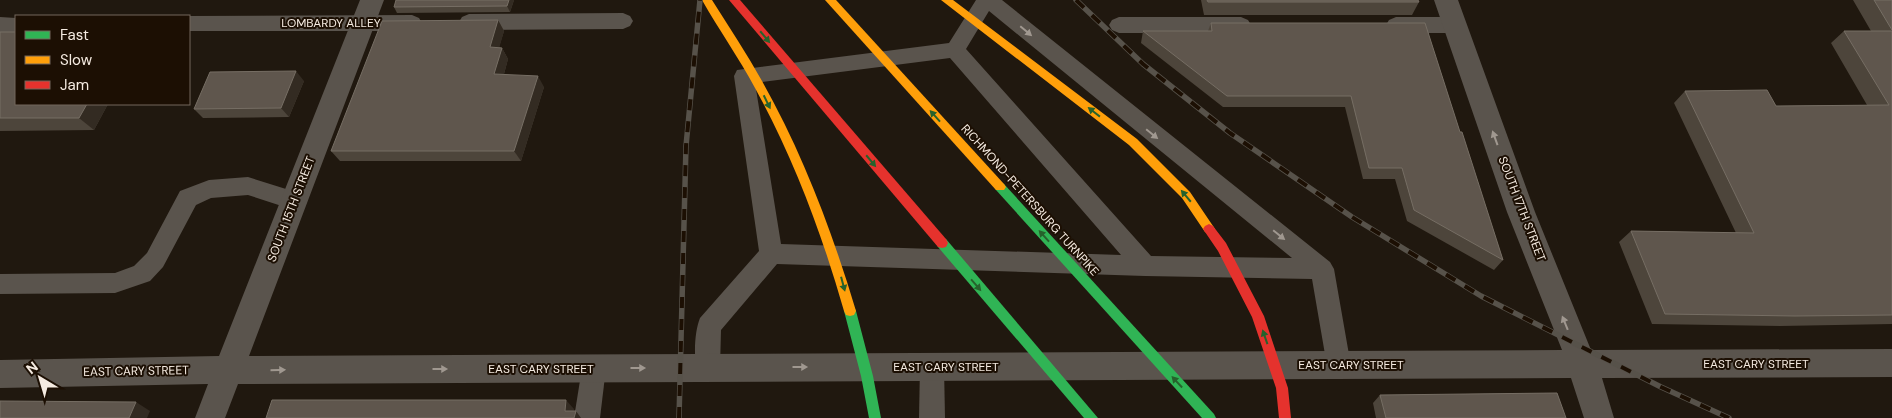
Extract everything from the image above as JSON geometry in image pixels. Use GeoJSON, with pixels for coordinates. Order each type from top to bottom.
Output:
{"type":"FeatureCollection","features":[{"type":"Feature","properties":{"kind":"highway"},"geometry":{"type":"LineString","coordinates":[[707,0],[765,97],[802,178],[839,269],[868,374],[875,418]]}},
{"type":"Feature","properties":{"kind":"highway"},"geometry":{"type":"LineString","coordinates":[[734,0],[1092,418]]}},
{"type":"Feature","properties":{"kind":"highway","name":"RICHMOND-PETERSBURG TURNPIKE"},"geometry":{"type":"LineString","coordinates":[[830,0],[1210,418]]}},
{"type":"Feature","properties":{"kind":"highway"},"geometry":{"type":"LineString","coordinates":[[946,0],[1133,142],[1186,195],[1222,247],[1258,316],[1282,388],[1285,418]]}},
{"type":"Feature","properties":{"kind":"street","name":"SOUTH 15TH STREET"},"geometry":{"type":"LineString","coordinates":[[210,418],[368,12]]}},
{"type":"Feature","properties":{"kind":"street","name":"SOUTH 17TH STREET"},"geometry":{"type":"LineString","coordinates":[[1450,12],[1521,212],[1582,364],[1599,418]]}},
{"type":"Feature","properties":{"kind":"street","name":"EAST CARY STREET"},"geometry":{"type":"LineString","coordinates":[[0,374],[229,370],[594,368],[1892,364]]}},
{"type":"Feature","properties":{"kind":"lane"},"geometry":{"type":"LineString","coordinates":[[708,368],[709,326],[771,254],[744,76],[955,50],[988,0],[1322,269],[1339,366]]}},
{"type":"Feature","properties":{"kind":"lane","name":"LOMBARDY ALLEY"},"geometry":{"type":"LineString","coordinates":[[190,24],[368,12],[436,22],[623,21]]}},
{"type":"Feature","properties":{"kind":"lane"},"geometry":{"type":"LineString","coordinates":[[1378,25],[1450,12]]}},
{"type":"Feature","properties":{"kind":"lane"},"geometry":{"type":"LineString","coordinates":[[0,26],[15,25]]}},
{"type":"Feature","properties":{"kind":"lane"},"geometry":{"type":"LineString","coordinates":[[1119,25],[1261,25]]}},
{"type":"Feature","properties":{"kind":"lane"},"geometry":{"type":"LineString","coordinates":[[955,50],[1145,266]]}},
{"type":"Feature","properties":{"kind":"lane"},"geometry":{"type":"LineString","coordinates":[[0,284],[115,283],[142,274],[155,260],[188,198],[209,188],[248,186],[294,201]]}},
{"type":"Feature","properties":{"kind":"lane"},"geometry":{"type":"LineString","coordinates":[[771,254],[1145,266],[1322,269]]}},
{"type":"Feature","properties":{"kind":"lane"},"geometry":{"type":"LineString","coordinates":[[932,367],[932,418]]}},
{"type":"Feature","properties":{"kind":"lane"},"geometry":{"type":"LineString","coordinates":[[586,418],[594,368]]}},
{"type":"Feature","properties":{"kind":"building"},"geometry":{"type":"Polygon","coordinates":[[[396,0],[509,0],[507,6],[394,7],[396,0]]]}},
{"type":"Feature","properties":{"kind":"building"},"geometry":{"type":"Polygon","coordinates":[[[1207,0],[1418,0],[1419,2],[1208,2],[1207,0]]]}},
{"type":"Feature","properties":{"kind":"building"},"geometry":{"type":"Polygon","coordinates":[[[1874,0],[1892,0],[1892,30],[1874,0]]]}},
{"type":"Feature","properties":{"kind":"building"},"geometry":{"type":"Polygon","coordinates":[[[498,20],[490,47],[502,48],[494,74],[538,76],[514,151],[331,151],[382,21],[498,20]]]}},
{"type":"Feature","properties":{"kind":"building"},"geometry":{"type":"Polygon","coordinates":[[[1211,23],[1425,23],[1503,260],[1414,210],[1402,168],[1369,168],[1351,96],[1227,96],[1143,31],[1212,31],[1211,23]]]}},
{"type":"Feature","properties":{"kind":"building"},"geometry":{"type":"Polygon","coordinates":[[[1844,31],[1892,31],[1892,315],[1665,314],[1631,231],[1754,233],[1685,91],[1767,90],[1776,106],[1889,105],[1844,31]]]}},
{"type":"Feature","properties":{"kind":"building"},"geometry":{"type":"Polygon","coordinates":[[[0,32],[15,32],[15,105],[86,105],[79,118],[0,118],[0,32]]]}},
{"type":"Feature","properties":{"kind":"building"},"geometry":{"type":"Polygon","coordinates":[[[296,71],[281,108],[194,109],[210,72],[296,71]]]}},
{"type":"Feature","properties":{"kind":"building"},"geometry":{"type":"Polygon","coordinates":[[[1557,393],[1566,418],[1386,418],[1380,395],[1557,393]]]}},
{"type":"Feature","properties":{"kind":"building"},"geometry":{"type":"Polygon","coordinates":[[[272,400],[566,400],[565,411],[576,411],[574,418],[266,418],[272,400]]]}},
{"type":"Feature","properties":{"kind":"building"},"geometry":{"type":"Polygon","coordinates":[[[0,401],[136,402],[129,418],[0,418],[0,401]]]}},
{"type":"Feature","properties":{"kind":"railway"},"geometry":{"type":"LineString","coordinates":[[679,418],[686,146],[700,0]]}},
{"type":"Feature","properties":{"kind":"railway"},"geometry":{"type":"LineString","coordinates":[[1076,0],[1143,64],[1230,133],[1352,217],[1481,296],[1661,387],[1729,418]]}},
{"type":"Feature","properties":{"kind":"traffic: fast"},"geometry":{"type":"LineString","coordinates":[[1000,187],[1210,418]]}},
{"type":"Feature","properties":{"kind":"traffic: fast"},"geometry":{"type":"LineString","coordinates":[[942,243],[1092,418]]}},
{"type":"Feature","properties":{"kind":"traffic: fast"},"geometry":{"type":"LineString","coordinates":[[850,311],[867,376],[875,418]]}},
{"type":"Feature","properties":{"kind":"traffic: slow"},"geometry":{"type":"LineString","coordinates":[[707,0],[753,74],[787,139],[822,224],[850,311]]}},
{"type":"Feature","properties":{"kind":"traffic: slow"},"geometry":{"type":"LineString","coordinates":[[830,0],[1000,187]]}},
{"type":"Feature","properties":{"kind":"traffic: slow"},"geometry":{"type":"LineString","coordinates":[[946,0],[1133,142],[1186,195],[1209,229]]}},
{"type":"Feature","properties":{"kind":"traffic: jam"},"geometry":{"type":"LineString","coordinates":[[734,0],[942,243]]}},
{"type":"Feature","properties":{"kind":"traffic: jam"},"geometry":{"type":"LineString","coordinates":[[1209,229],[1222,247],[1258,316],[1282,388],[1285,418]]}}]}
